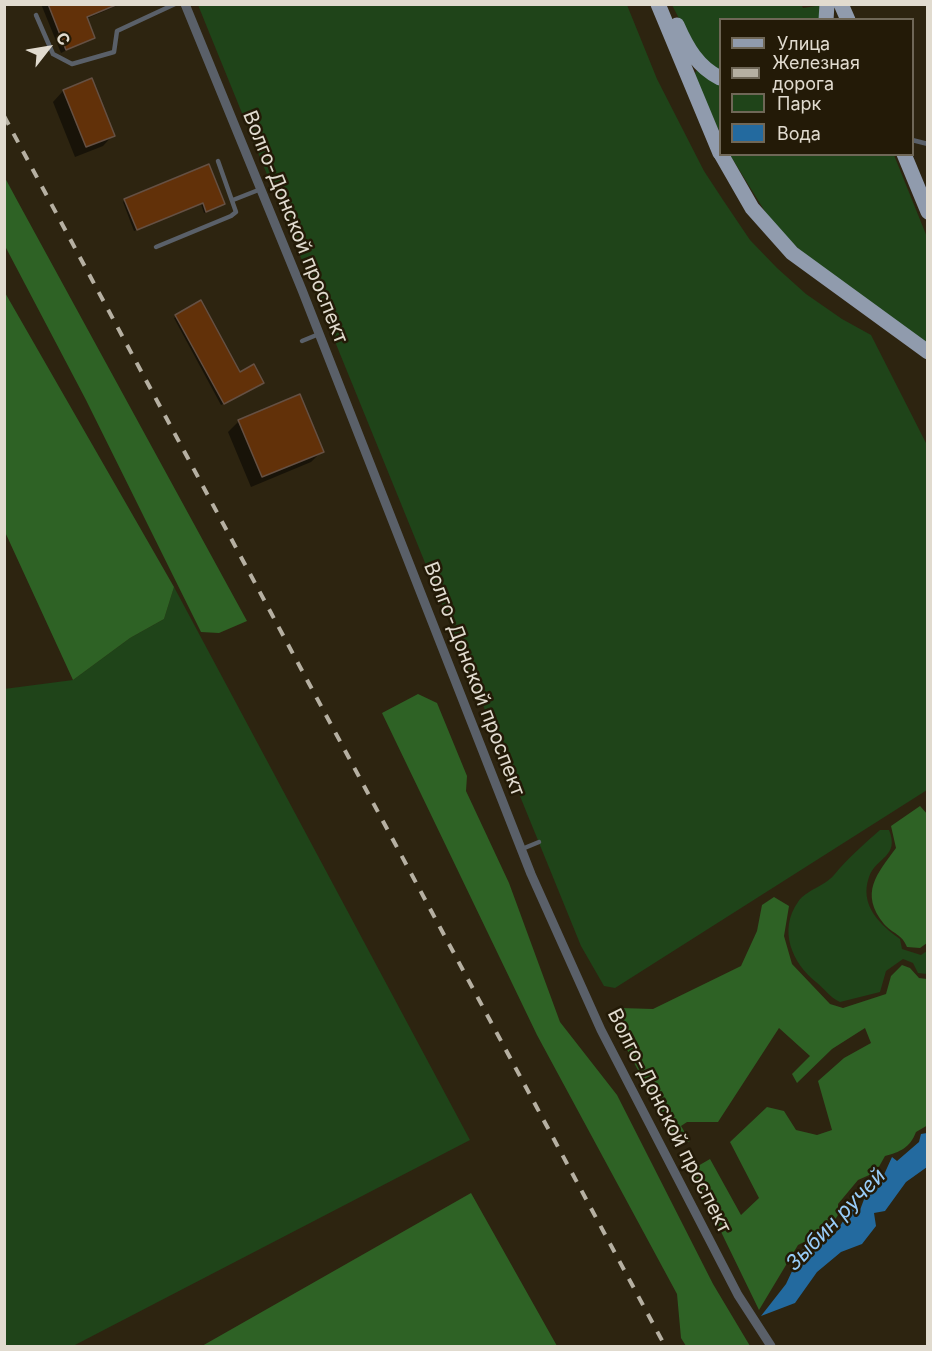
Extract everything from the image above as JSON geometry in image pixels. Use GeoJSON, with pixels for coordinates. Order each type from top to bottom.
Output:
{"type":"FeatureCollection","features":[{"type":"Feature","properties":{"kind":"main road"},"geometry":{"type":"LineString","coordinates":[[659,4],[674,18],[684,43],[695,59],[719,77]]}},
{"type":"Feature","properties":{"kind":"main road"},"geometry":{"type":"LineString","coordinates":[[659,4],[719,149]]}},
{"type":"Feature","properties":{"kind":"main road"},"geometry":{"type":"LineString","coordinates":[[722,156],[752,208],[792,253],[927,352]]}},
{"type":"Feature","properties":{"kind":"main road"},"geometry":{"type":"LineString","coordinates":[[905,156],[927,212]]}},
{"type":"Feature","properties":{"kind":"street","name":"Волго-Донской проспект"},"geometry":{"type":"LineString","coordinates":[[185,4],[319,334],[522,849],[602,1030],[738,1295],[771,1347]]}},
{"type":"Feature","properties":{"kind":"lane"},"geometry":{"type":"LineString","coordinates":[[36,15],[53,54],[72,64],[114,52],[117,31],[175,4]]}},
{"type":"Feature","properties":{"kind":"lane"},"geometry":{"type":"LineString","coordinates":[[156,247],[236,212],[218,161]]}},
{"type":"Feature","properties":{"kind":"lane"},"geometry":{"type":"LineString","coordinates":[[233,200],[261,189]]}},
{"type":"Feature","properties":{"kind":"lane"},"geometry":{"type":"LineString","coordinates":[[302,341],[319,334]]}},
{"type":"Feature","properties":{"kind":"lane"},"geometry":{"type":"LineString","coordinates":[[522,849],[539,842]]}},
{"type":"Feature","properties":{"kind":"green space"},"geometry":{"type":"Polygon","coordinates":[[[801,4],[803,8],[822,5],[821,18],[719,18],[719,72],[700,59],[672,5],[801,4]]]}},
{"type":"Feature","properties":{"kind":"green space"},"geometry":{"type":"Polygon","coordinates":[[[198,5],[627,5],[657,79],[704,171],[750,240],[806,294],[842,319],[871,335],[927,445],[927,790],[615,988],[604,986],[581,946],[198,5]]]}},
{"type":"Feature","properties":{"kind":"green space"},"geometry":{"type":"Polygon","coordinates":[[[697,70],[719,84],[719,131],[694,75],[697,70]]]}},
{"type":"Feature","properties":{"kind":"green space"},"geometry":{"type":"Polygon","coordinates":[[[731,156],[894,156],[927,237],[927,345],[812,261],[774,226],[731,156]]]}},
{"type":"Feature","properties":{"kind":"green space"},"geometry":{"type":"Polygon","coordinates":[[[4,176],[247,621],[219,633],[201,632],[86,400],[5,246],[4,176]]]}},
{"type":"Feature","properties":{"kind":"green space"},"geometry":{"type":"Polygon","coordinates":[[[4,291],[174,587],[164,619],[130,638],[73,680],[5,532],[4,291]]]}},
{"type":"Feature","properties":{"kind":"green space"},"geometry":{"type":"Polygon","coordinates":[[[174,587],[470,1140],[73,1346],[5,1346],[4,689],[73,680],[130,638],[164,619],[174,587]]]}},
{"type":"Feature","properties":{"kind":"green space"},"geometry":{"type":"Polygon","coordinates":[[[418,694],[437,703],[467,776],[466,791],[509,883],[560,1022],[617,1095],[713,1284],[750,1346],[686,1346],[681,1338],[677,1294],[537,1035],[382,713],[418,694]]]}},
{"type":"Feature","properties":{"kind":"green space"},"geometry":{"type":"Polygon","coordinates":[[[920,806],[928,815],[927,943],[920,948],[907,947],[900,937],[884,924],[873,903],[872,893],[877,875],[896,848],[891,826],[920,806]]]}},
{"type":"Feature","properties":{"kind":"green space"},"geometry":{"type":"Polygon","coordinates":[[[880,830],[889,830],[892,846],[869,877],[867,897],[869,905],[879,921],[900,939],[902,949],[921,955],[927,951],[927,974],[918,973],[913,963],[903,959],[886,971],[880,992],[840,1002],[808,974],[794,956],[790,945],[789,924],[792,913],[801,898],[830,879],[880,830]]]}},
{"type":"Feature","properties":{"kind":"green space"},"geometry":{"type":"Polygon","coordinates":[[[774,897],[789,906],[784,936],[792,964],[830,1004],[843,1008],[886,994],[891,976],[902,965],[910,968],[919,978],[927,979],[928,1125],[916,1132],[911,1142],[904,1148],[885,1156],[876,1172],[858,1180],[838,1204],[838,1215],[828,1230],[798,1245],[759,1310],[691,1170],[710,1159],[741,1215],[759,1198],[730,1142],[767,1107],[784,1111],[796,1130],[817,1135],[832,1130],[818,1081],[844,1058],[871,1043],[865,1028],[832,1049],[797,1083],[792,1074],[810,1056],[779,1028],[718,1122],[687,1122],[681,1126],[690,1141],[678,1145],[608,1014],[620,1008],[653,1009],[741,966],[757,931],[762,905],[774,897]]]}},
{"type":"Feature","properties":{"kind":"green space"},"geometry":{"type":"Polygon","coordinates":[[[471,1193],[557,1346],[202,1346],[471,1193]]]}},
{"type":"Feature","properties":{"kind":"water"},"geometry":{"type":"Polygon","coordinates":[[[927,1133],[927,1167],[906,1182],[885,1211],[874,1213],[876,1226],[862,1244],[841,1252],[817,1272],[795,1303],[761,1316],[786,1284],[802,1250],[835,1234],[847,1215],[846,1204],[860,1210],[866,1194],[865,1182],[882,1179],[892,1157],[897,1161],[919,1142],[921,1134],[927,1133]]]}},
{"type":"Feature","properties":{"kind":"building"},"geometry":{"type":"Polygon","coordinates":[[[48,4],[116,5],[87,17],[95,38],[66,50],[48,4]]]}},
{"type":"Feature","properties":{"kind":"building"},"geometry":{"type":"Polygon","coordinates":[[[92,78],[115,136],[86,147],[63,90],[92,78]]]}},
{"type":"Feature","properties":{"kind":"building"},"geometry":{"type":"Polygon","coordinates":[[[209,164],[225,204],[206,212],[203,203],[137,230],[124,199],[209,164]]]}},
{"type":"Feature","properties":{"kind":"building"},"geometry":{"type":"Polygon","coordinates":[[[201,300],[240,372],[254,364],[264,383],[224,404],[175,315],[201,300]]]}},
{"type":"Feature","properties":{"kind":"building"},"geometry":{"type":"Polygon","coordinates":[[[300,394],[324,452],[262,477],[238,420],[300,394]]]}},
{"type":"Feature","properties":{"kind":"railway"},"geometry":{"type":"LineString","coordinates":[[4,116],[665,1346]]}},
{"type":"Feature","properties":{"kind":"water label","name":"Зыбин ручей"},"geometry":{"type":"Point","coordinates":[836,1220]}}]}
